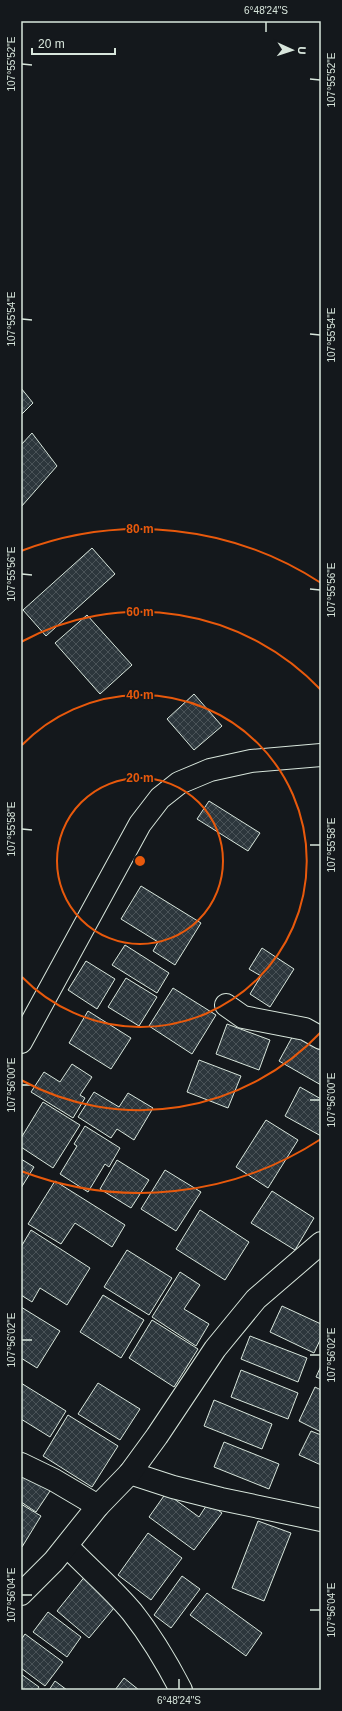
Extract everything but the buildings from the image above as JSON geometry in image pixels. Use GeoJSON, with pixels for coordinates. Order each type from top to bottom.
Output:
{"type":"FeatureCollection","features":[{"type":"Feature","properties":{"kind":"street"},"geometry":{"type":"LineString","coordinates":[[21,1042],[140,824],[160,798],[179,783],[210,770],[251,761],[321,755]]}},
{"type":"Feature","properties":{"kind":"street"},"geometry":{"type":"LineString","coordinates":[[226,1005],[243,1016],[305,1029],[321,1038]]}},
{"type":"Feature","properties":{"kind":"street"},"geometry":{"type":"LineString","coordinates":[[21,1594],[67,1546],[98,1506],[130,1473],[157,1436],[214,1349],[256,1299],[321,1243]]}},
{"type":"Feature","properties":{"kind":"street"},"geometry":{"type":"LineString","coordinates":[[21,1464],[54,1480],[98,1506]]}},
{"type":"Feature","properties":{"kind":"street"},"geometry":{"type":"LineString","coordinates":[[130,1473],[173,1487],[221,1499],[321,1520]]}},
{"type":"Feature","properties":{"kind":"street"},"geometry":{"type":"LineString","coordinates":[[67,1546],[131,1611],[157,1648],[181,1690]]}}]}
